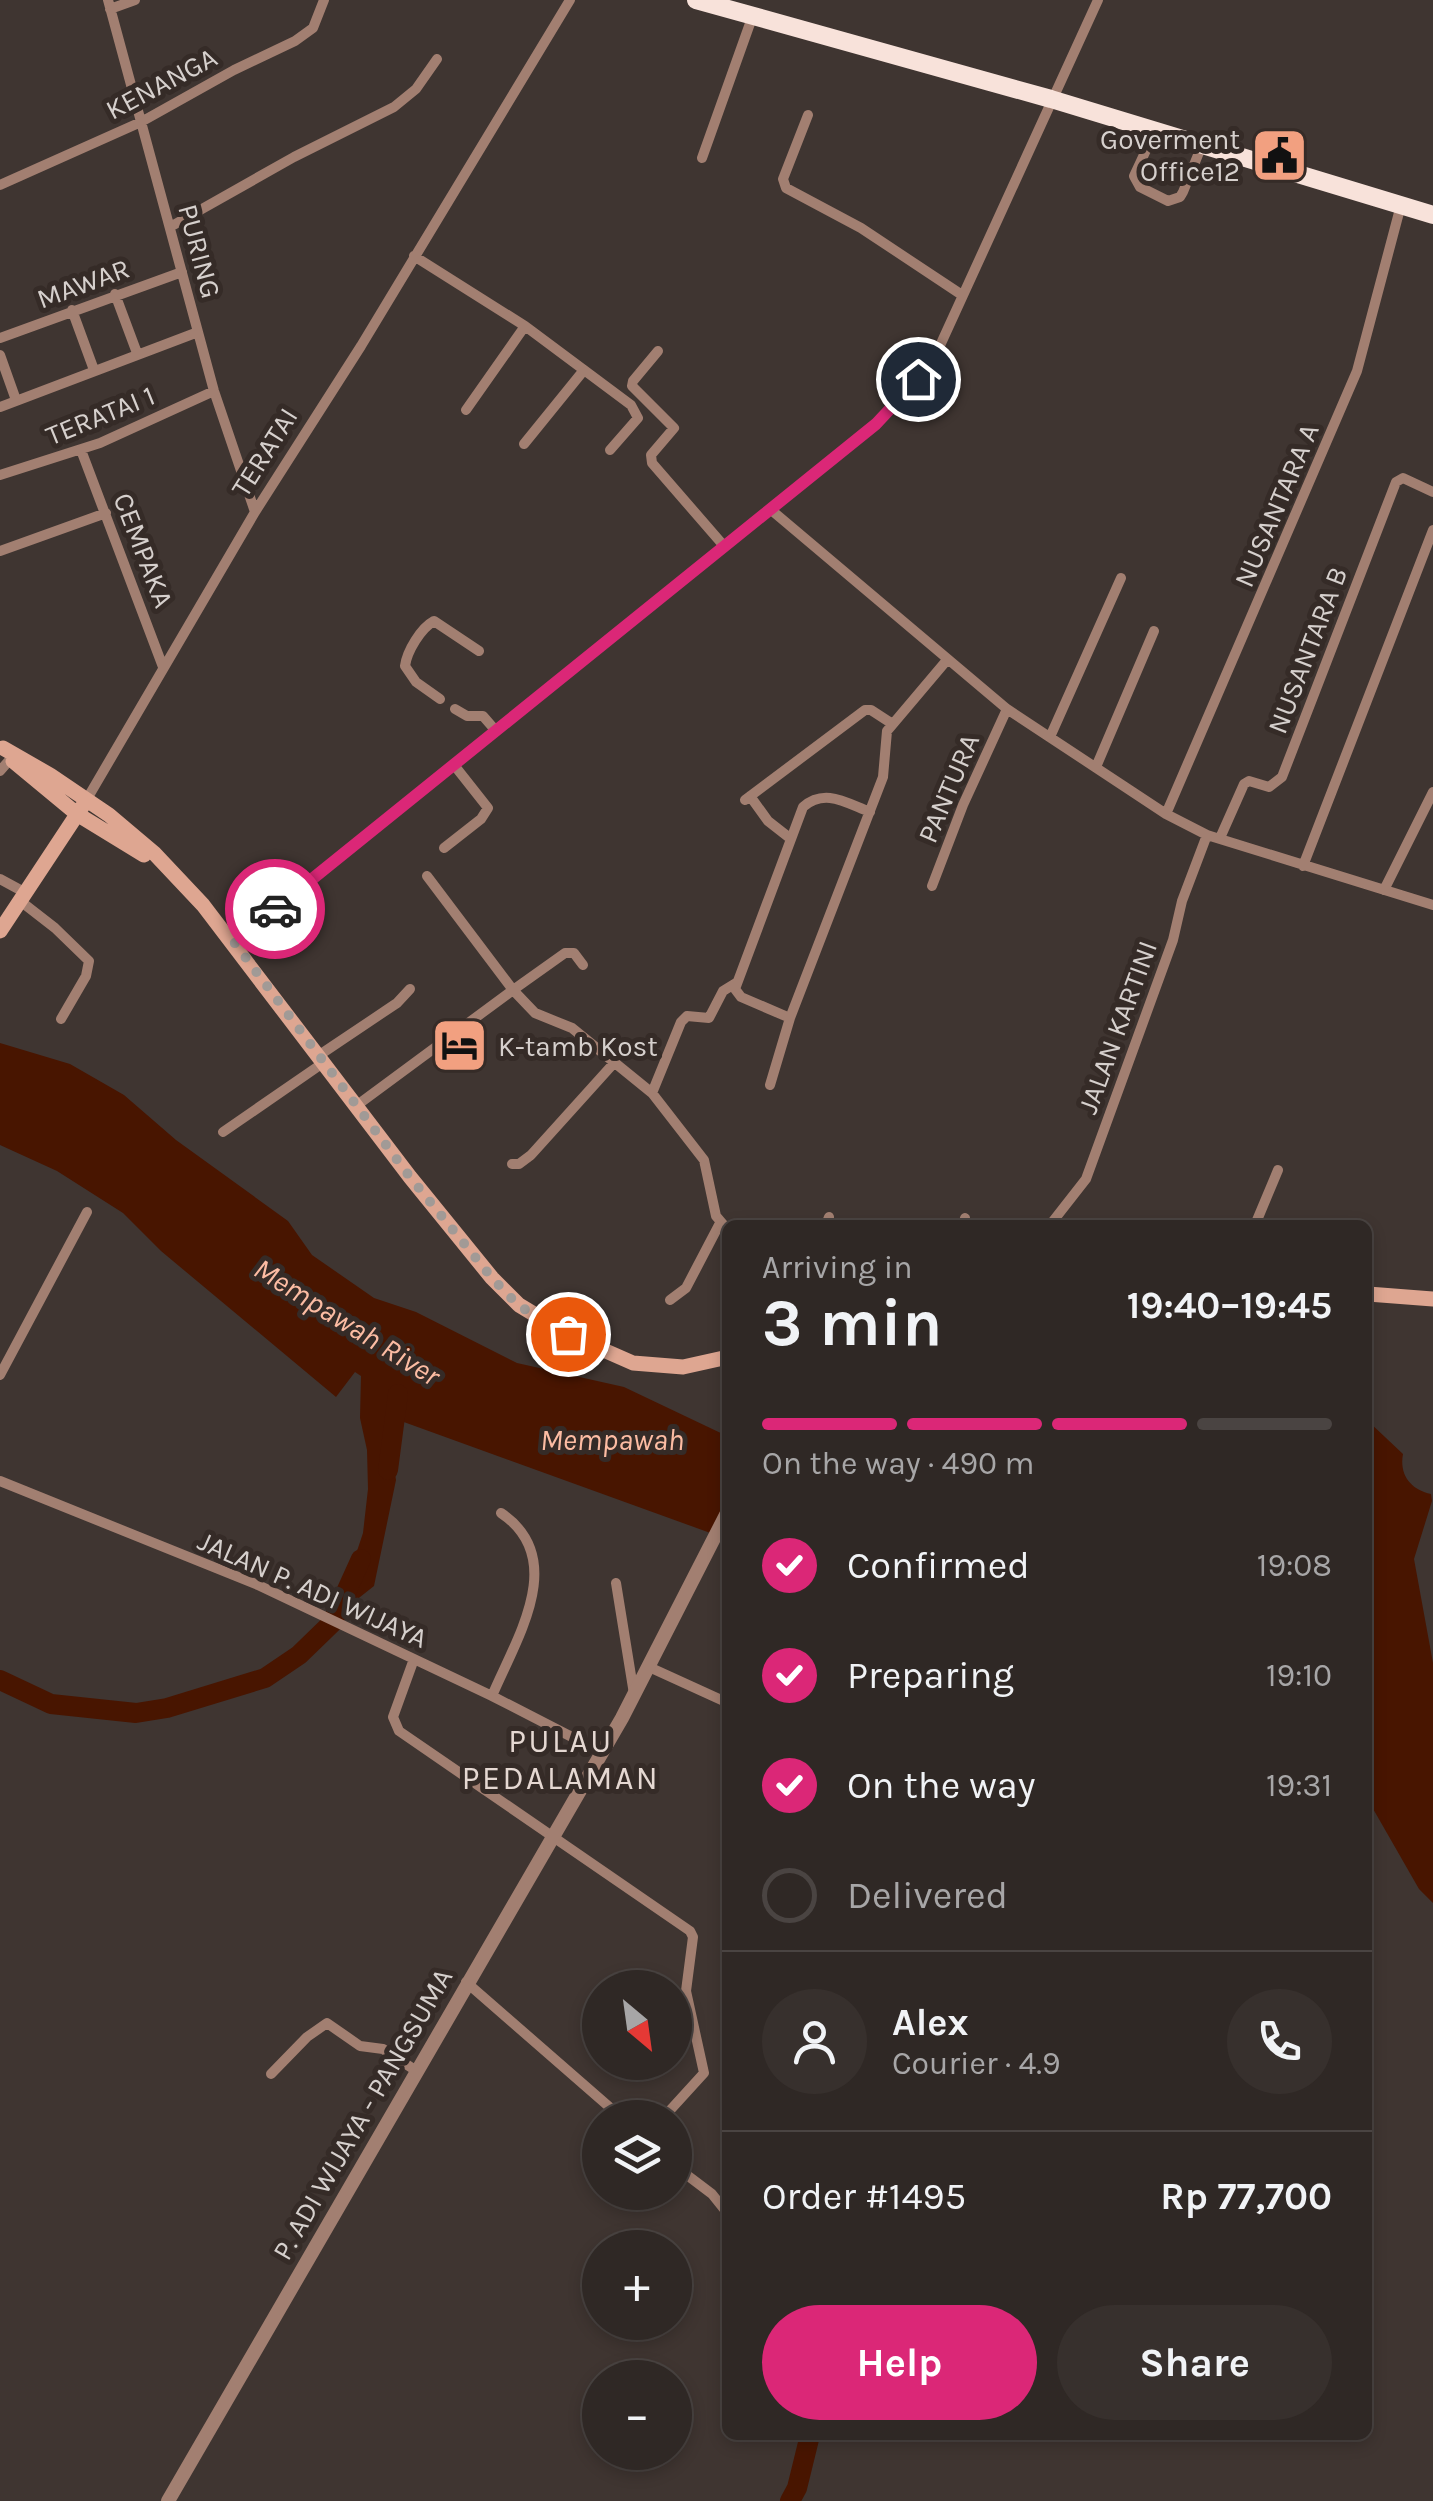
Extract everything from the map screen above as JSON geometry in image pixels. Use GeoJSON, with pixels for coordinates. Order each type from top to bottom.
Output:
{"type":"FeatureCollection","features":[{"type":"Feature","properties":{"kind":"highway"},"geometry":{"type":"LineString","coordinates":[[696,0],[1051,99],[1433,215]]}},
{"type":"Feature","properties":{"kind":"main road"},"geometry":{"type":"LineString","coordinates":[[5,756],[87,799],[169,870],[234,942],[320,1060],[492,1278],[534,1316],[633,1363],[684,1367],[722,1359]]}},
{"type":"Feature","properties":{"kind":"main road"},"geometry":{"type":"LineString","coordinates":[[5,756],[77,814],[169,870]]}},
{"type":"Feature","properties":{"kind":"main road","name":"TERATAI"},"geometry":{"type":"LineString","coordinates":[[0,931],[87,799]]}},
{"type":"Feature","properties":{"kind":"main road"},"geometry":{"type":"LineString","coordinates":[[1372,1294],[1433,1299]]}},
{"type":"Feature","properties":{"kind":"street"},"geometry":{"type":"LineString","coordinates":[[109,4],[135,0]]}},
{"type":"Feature","properties":{"kind":"street","name":"KENANGA"},"geometry":{"type":"LineString","coordinates":[[0,185],[142,122],[306,34],[313,28],[324,0]]}},
{"type":"Feature","properties":{"kind":"street","name":"TERATAI"},"geometry":{"type":"LineString","coordinates":[[87,799],[255,512],[570,0]]}},
{"type":"Feature","properties":{"kind":"street"},"geometry":{"type":"LineString","coordinates":[[234,942],[876,424],[898,402],[938,350],[1098,0]]}},
{"type":"Feature","properties":{"kind":"street","name":"PURING"},"geometry":{"type":"LineString","coordinates":[[109,4],[214,391],[255,512]]}},
{"type":"Feature","properties":{"kind":"street"},"geometry":{"type":"LineString","coordinates":[[702,158],[753,15]]}},
{"type":"Feature","properties":{"kind":"street"},"geometry":{"type":"LineString","coordinates":[[170,226],[394,107],[416,90],[437,60]]}},
{"type":"Feature","properties":{"kind":"street"},"geometry":{"type":"LineString","coordinates":[[808,115],[783,179],[786,188],[876,237],[962,295]]}},
{"type":"Feature","properties":{"kind":"street"},"geometry":{"type":"LineString","coordinates":[[1155,131],[1134,176],[1140,186],[1168,201],[1184,192],[1202,145]]}},
{"type":"Feature","properties":{"kind":"street","name":"NUSANTARA A"},"geometry":{"type":"LineString","coordinates":[[1166,814],[1352,384],[1401,205]]}},
{"type":"Feature","properties":{"kind":"street"},"geometry":{"type":"LineString","coordinates":[[414,256],[526,326],[638,414],[610,450]]}},
{"type":"Feature","properties":{"kind":"street","name":"MAWAR"},"geometry":{"type":"LineString","coordinates":[[0,338],[182,272]]}},
{"type":"Feature","properties":{"kind":"street"},"geometry":{"type":"LineString","coordinates":[[115,294],[137,353]]}},
{"type":"Feature","properties":{"kind":"street"},"geometry":{"type":"LineString","coordinates":[[72,310],[94,370]]}},
{"type":"Feature","properties":{"kind":"street"},"geometry":{"type":"LineString","coordinates":[[466,410],[526,326]]}},
{"type":"Feature","properties":{"kind":"street"},"geometry":{"type":"LineString","coordinates":[[0,406],[198,332]]}},
{"type":"Feature","properties":{"kind":"street"},"geometry":{"type":"LineString","coordinates":[[658,351],[632,386],[673,426],[674,430],[652,455],[652,464],[724,546]]}},
{"type":"Feature","properties":{"kind":"street"},"geometry":{"type":"LineString","coordinates":[[0,355],[16,400]]}},
{"type":"Feature","properties":{"kind":"street"},"geometry":{"type":"LineString","coordinates":[[524,444],[584,370]]}},
{"type":"Feature","properties":{"kind":"street","name":"TERATAI 1"},"geometry":{"type":"LineString","coordinates":[[0,475],[81,450],[214,391]]}},
{"type":"Feature","properties":{"kind":"street","name":"CEMPAKA"},"geometry":{"type":"LineString","coordinates":[[81,450],[163,667]]}},
{"type":"Feature","properties":{"kind":"street","name":"NUSANTARA B"},"geometry":{"type":"LineString","coordinates":[[1220,838],[1244,784],[1249,781],[1269,787],[1278,784],[1282,777],[1396,482],[1403,478],[1433,492]]}},
{"type":"Feature","properties":{"kind":"street"},"geometry":{"type":"LineString","coordinates":[[770,509],[1007,709],[1166,814],[1207,835],[1433,906]]}},
{"type":"Feature","properties":{"kind":"street"},"geometry":{"type":"LineString","coordinates":[[0,551],[106,512]]}},
{"type":"Feature","properties":{"kind":"street"},"geometry":{"type":"LineString","coordinates":[[1303,866],[1433,530]]}},
{"type":"Feature","properties":{"kind":"street"},"geometry":{"type":"LineString","coordinates":[[1050,737],[1121,578]]}},
{"type":"Feature","properties":{"kind":"street"},"geometry":{"type":"LineString","coordinates":[[440,699],[416,682],[405,666],[426,626],[434,621],[479,651]]}},
{"type":"Feature","properties":{"kind":"street"},"geometry":{"type":"LineString","coordinates":[[1096,767],[1154,631]]}},
{"type":"Feature","properties":{"kind":"street"},"geometry":{"type":"LineString","coordinates":[[770,1086],[790,1018],[883,777],[885,738],[891,723],[947,660]]}},
{"type":"Feature","properties":{"kind":"street"},"geometry":{"type":"LineString","coordinates":[[455,709],[467,716],[484,716],[496,731]]}},
{"type":"Feature","properties":{"kind":"street","name":"PANTURA"},"geometry":{"type":"LineString","coordinates":[[932,886],[963,805],[1007,709]]}},
{"type":"Feature","properties":{"kind":"street"},"geometry":{"type":"LineString","coordinates":[[791,839],[748,798],[865,710],[872,710],[891,723]]}},
{"type":"Feature","properties":{"kind":"street"},"geometry":{"type":"LineString","coordinates":[[444,848],[481,819],[488,808],[454,765]]}},
{"type":"Feature","properties":{"kind":"street"},"geometry":{"type":"LineString","coordinates":[[1384,890],[1433,792]]}},
{"type":"Feature","properties":{"kind":"street"},"geometry":{"type":"LineString","coordinates":[[790,1018],[741,997],[736,993],[736,984],[791,839],[804,807],[819,796],[870,812]]}},
{"type":"Feature","properties":{"kind":"street","name":"JALAN KARTINI"},"geometry":{"type":"LineString","coordinates":[[1054,1220],[1086,1179],[1207,835]]}},
{"type":"Feature","properties":{"kind":"street"},"geometry":{"type":"LineString","coordinates":[[427,876],[535,1012],[572,1028],[652,1093],[704,1160],[722,1220]]}},
{"type":"Feature","properties":{"kind":"street"},"geometry":{"type":"LineString","coordinates":[[2,884],[86,954],[86,976],[61,1019]]}},
{"type":"Feature","properties":{"kind":"street"},"geometry":{"type":"LineString","coordinates":[[356,1106],[565,953],[574,952],[582,965]]}},
{"type":"Feature","properties":{"kind":"street"},"geometry":{"type":"LineString","coordinates":[[652,1093],[681,1022],[687,1016],[709,1018],[724,990],[736,984]]}},
{"type":"Feature","properties":{"kind":"street"},"geometry":{"type":"LineString","coordinates":[[223,1132],[397,1003],[410,989]]}},
{"type":"Feature","properties":{"kind":"street"},"geometry":{"type":"LineString","coordinates":[[512,1164],[531,1156],[614,1063]]}},
{"type":"Feature","properties":{"kind":"street"},"geometry":{"type":"LineString","coordinates":[[1257,1220],[1278,1170]]}},
{"type":"Feature","properties":{"kind":"street"},"geometry":{"type":"LineString","coordinates":[[0,1374],[87,1212]]}},
{"type":"Feature","properties":{"kind":"street"},"geometry":{"type":"LineString","coordinates":[[670,1300],[686,1288],[722,1229]]}},
{"type":"Feature","properties":{"kind":"street","name":"JALAN P. ADI WIJAYA"},"geometry":{"type":"LineString","coordinates":[[0,1481],[258,1585],[601,1752]]}},
{"type":"Feature","properties":{"kind":"street"},"geometry":{"type":"LineString","coordinates":[[492,1696],[534,1598],[528,1538],[520,1525],[501,1513]]}},
{"type":"Feature","properties":{"kind":"street","name":"P. ADI WIJAYA - PANGSUMA"},"geometry":{"type":"LineString","coordinates":[[168,2501],[634,1695],[722,1523]]}},
{"type":"Feature","properties":{"kind":"street"},"geometry":{"type":"LineString","coordinates":[[616,1583],[634,1695]]}},
{"type":"Feature","properties":{"kind":"street"},"geometry":{"type":"LineString","coordinates":[[414,1659],[394,1717],[395,1727],[689,1929],[692,1935],[686,1991],[704,2073],[680,2100]]}},
{"type":"Feature","properties":{"kind":"street"},"geometry":{"type":"LineString","coordinates":[[649,1667],[722,1700]]}},
{"type":"Feature","properties":{"kind":"street"},"geometry":{"type":"LineString","coordinates":[[466,1982],[601,2100]]}},
{"type":"Feature","properties":{"kind":"street"},"geometry":{"type":"LineString","coordinates":[[270,2074],[324,2023],[366,2048],[387,2051],[415,2070]]}},
{"type":"Feature","properties":{"kind":"street"},"geometry":{"type":"LineString","coordinates":[[692,2179],[722,2206]]}},
{"type":"Feature","properties":{"kind":"water","name":"Mempawah"},"geometry":{"type":"Polygon","coordinates":[[[0,1043],[70,1064],[124,1095],[176,1140],[288,1221],[312,1255],[374,1298],[416,1312],[517,1363],[624,1387],[722,1434],[722,1537],[390,1417],[396,1480],[374,1586],[355,1601],[349,1575],[363,1533],[368,1489],[367,1450],[360,1418],[361,1376],[355,1372],[336,1397],[161,1251],[123,1213],[57,1171],[0,1145],[0,1043]]]}},
{"type":"Feature","properties":{"kind":"water"},"geometry":{"type":"Polygon","coordinates":[[[1372,1425],[1403,1454],[1408,1480],[1431,1494],[1432,1501],[1414,1559],[1433,1663],[1433,1903],[1419,1889],[1372,1807],[1372,1425]]]}},
{"type":"Feature","properties":{"kind":"waterway"},"geometry":{"type":"LineString","coordinates":[[388,1470],[398,1394]]}},
{"type":"Feature","properties":{"kind":"waterway"},"geometry":{"type":"LineString","coordinates":[[0,1680],[51,1704],[136,1713],[167,1708],[265,1678],[299,1655],[332,1623],[361,1559]]}},
{"type":"Feature","properties":{"kind":"waterway"},"geometry":{"type":"LineString","coordinates":[[790,2501],[809,2440]]}},
{"type":"Feature","properties":{"kind":"way so far"},"geometry":{"type":"LineString","coordinates":[[275,909],[234,942],[410,1177],[492,1278],[519,1306],[568,1334]]}},
{"type":"Feature","properties":{"kind":"place","name":"Goverment Office12"},"geometry":{"type":"Point","coordinates":[1279,155]}},
{"type":"Feature","properties":{"kind":"place","name":"K-tamb Kost"},"geometry":{"type":"Point","coordinates":[459,1046]}},
{"type":"Feature","properties":{"kind":"district","name":"PULAU PEDALAMAN"},"geometry":{"type":"Point","coordinates":[561,1760]}},
{"type":"Feature","properties":{"kind":"route"},"geometry":{"type":"LineString","coordinates":[[275,909],[876,424],[918,379]]}},
{"type":"Feature","properties":{"kind":"water label","name":"Mempawah River"},"geometry":{"type":"Point","coordinates":[347,1322]}}]}
